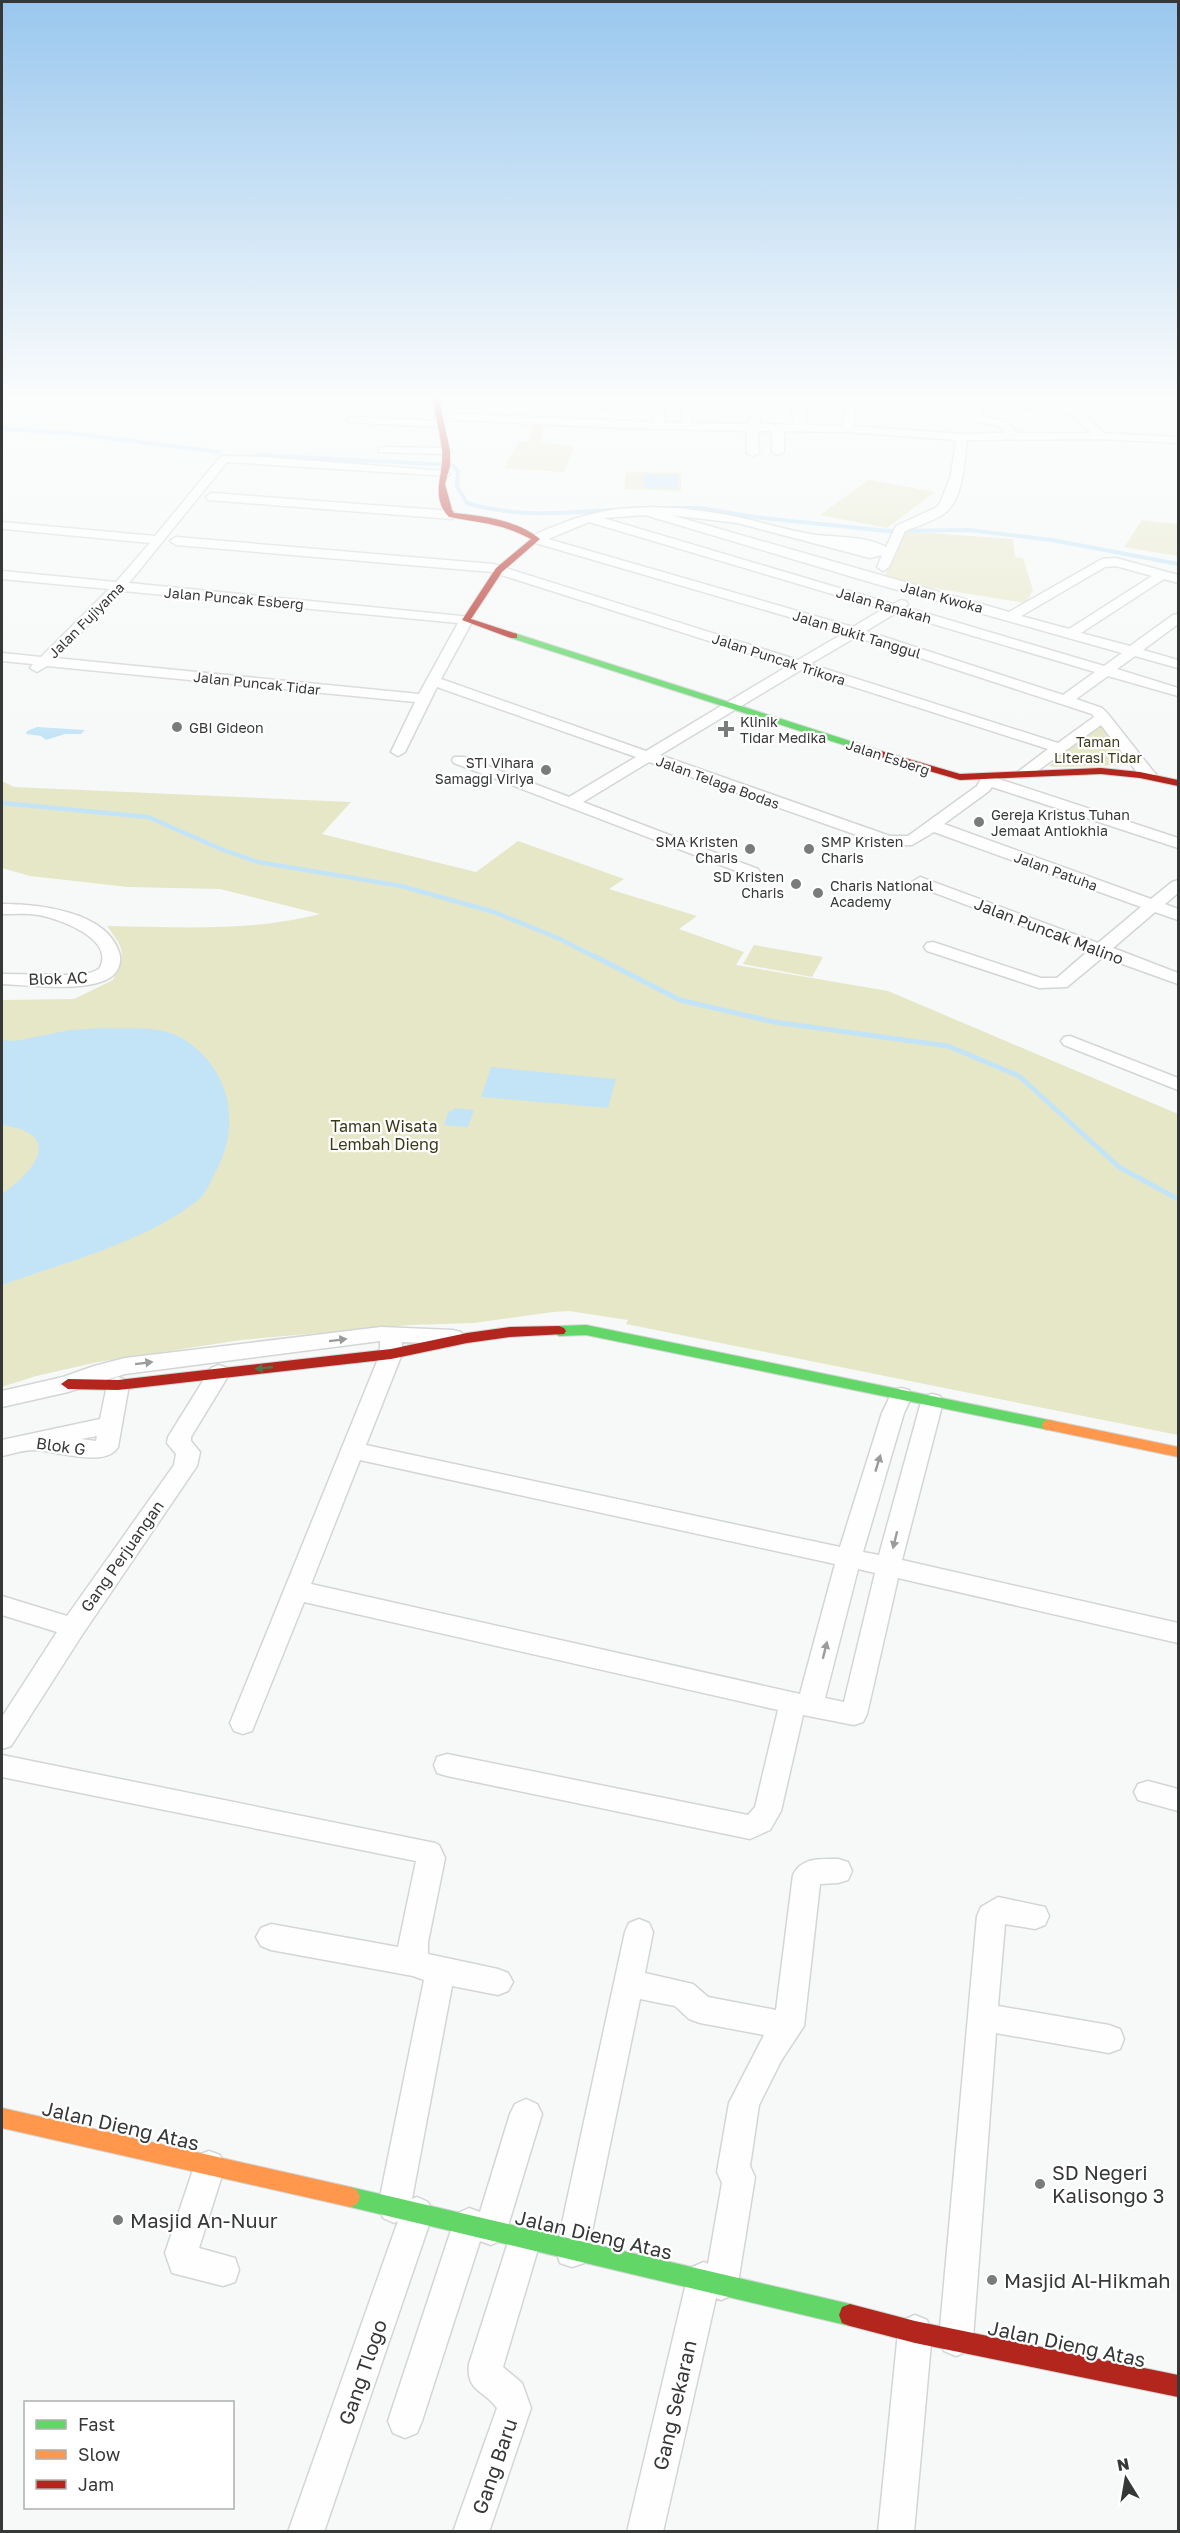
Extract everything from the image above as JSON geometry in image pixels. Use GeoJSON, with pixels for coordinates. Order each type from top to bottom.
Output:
{"type":"FeatureCollection","features":[{"type":"Feature","properties":{"kind":"street","name":"Jalan Fujiyama"},"geometry":{"type":"LineString","coordinates":[[49,666],[118,587],[166,540],[189,513]]}},
{"type":"Feature","properties":{"kind":"street"},"geometry":{"type":"LineString","coordinates":[[428,513],[497,522],[536,538]]}},
{"type":"Feature","properties":{"kind":"street"},"geometry":{"type":"LineString","coordinates":[[399,752],[421,703],[466,620],[499,570],[536,538],[589,518],[637,513]]}},
{"type":"Feature","properties":{"kind":"street","name":"Jalan Kwoka"},"geometry":{"type":"LineString","coordinates":[[653,513],[878,580],[1179,664]]}},
{"type":"Feature","properties":{"kind":"street"},"geometry":{"type":"LineString","coordinates":[[700,513],[738,518],[813,538]]}},
{"type":"Feature","properties":{"kind":"street"},"geometry":{"type":"LineString","coordinates":[[878,580],[899,531],[932,513]]}},
{"type":"Feature","properties":{"kind":"street","name":"Jalan Ranakah"},"geometry":{"type":"LineString","coordinates":[[589,518],[1179,692]]}},
{"type":"Feature","properties":{"kind":"street","name":"Jalan Puncak Trikora"},"geometry":{"type":"LineString","coordinates":[[2,524],[499,570],[1059,748]]}},
{"type":"Feature","properties":{"kind":"street","name":"Jalan Bukit Tanggul"},"geometry":{"type":"LineString","coordinates":[[536,538],[855,632],[1097,711],[1135,761],[1148,774]]}},
{"type":"Feature","properties":{"kind":"street","name":"Jalan Fujiyama"},"geometry":{"type":"LineString","coordinates":[[49,666],[133,589],[166,540]]}},
{"type":"Feature","properties":{"kind":"street"},"geometry":{"type":"LineString","coordinates":[[1012,616],[1102,563],[1116,562],[1179,579]]}},
{"type":"Feature","properties":{"kind":"street","name":"Jalan Puncak Esberg"},"geometry":{"type":"LineString","coordinates":[[2,575],[466,620]]}},
{"type":"Feature","properties":{"kind":"street"},"geometry":{"type":"LineString","coordinates":[[1072,633],[1162,575]]}},
{"type":"Feature","properties":{"kind":"street"},"geometry":{"type":"LineString","coordinates":[[570,802],[921,591]]}},
{"type":"Feature","properties":{"kind":"street"},"geometry":{"type":"LineString","coordinates":[[1066,700],[1179,618]]}},
{"type":"Feature","properties":{"kind":"street","name":"Jalan Esberg"},"geometry":{"type":"LineString","coordinates":[[466,620],[950,776],[987,780],[1024,774],[1093,772],[1148,774],[1179,783]]}},
{"type":"Feature","properties":{"kind":"street","name":"Jalan Puncak Tidar"},"geometry":{"type":"LineString","coordinates":[[2,657],[49,666],[421,703]]}},
{"type":"Feature","properties":{"kind":"street","name":"Jalan Puncak Tidar"},"geometry":{"type":"LineString","coordinates":[[2,665],[49,666]]}},
{"type":"Feature","properties":{"kind":"street","name":"Jalan Telaga Bodas"},"geometry":{"type":"LineString","coordinates":[[434,681],[888,841],[906,842],[934,826],[984,789],[987,780]]}},
{"type":"Feature","properties":{"kind":"street"},"geometry":{"type":"LineString","coordinates":[[1024,774],[1103,717]]}},
{"type":"Feature","properties":{"kind":"street"},"geometry":{"type":"LineString","coordinates":[[459,760],[752,872]]}},
{"type":"Feature","properties":{"kind":"street"},"geometry":{"type":"LineString","coordinates":[[987,780],[1179,843]]}},
{"type":"Feature","properties":{"kind":"street","name":"Jalan Patuha"},"geometry":{"type":"LineString","coordinates":[[934,826],[1179,915]]}},
{"type":"Feature","properties":{"kind":"street","name":"Jalan Puncak Malino"},"geometry":{"type":"LineString","coordinates":[[920,882],[1179,979]]}},
{"type":"Feature","properties":{"kind":"street"},"geometry":{"type":"LineString","coordinates":[[933,947],[1046,985],[1066,981],[1179,885]]}},
{"type":"Feature","properties":{"kind":"street","name":"Blok AC"},"geometry":{"type":"LineString","coordinates":[[2,909],[37,909],[67,917],[102,938],[111,956],[111,964],[107,972],[101,975],[78,979],[2,979]]}},
{"type":"Feature","properties":{"kind":"street"},"geometry":{"type":"LineString","coordinates":[[1070,1041],[1179,1084]]}},
{"type":"Feature","properties":{"kind":"street"},"geometry":{"type":"LineString","coordinates":[[107,1381],[125,1365],[467,1338],[534,1330],[586,1330],[1179,1452]]}},
{"type":"Feature","properties":{"kind":"street"},"geometry":{"type":"LineString","coordinates":[[2,1399],[68,1384],[219,1373],[391,1344]]}},
{"type":"Feature","properties":{"kind":"street"},"geometry":{"type":"LineString","coordinates":[[243,1724],[298,1591],[391,1344]]}},
{"type":"Feature","properties":{"kind":"street","name":"Gang Perjuangan"},"geometry":{"type":"LineString","coordinates":[[2,1738],[73,1628],[185,1466],[188,1452],[178,1443],[180,1437],[219,1373]]}},
{"type":"Feature","properties":{"kind":"street","name":"Blok G"},"geometry":{"type":"LineString","coordinates":[[2,1448],[105,1426],[107,1381]]}},
{"type":"Feature","properties":{"kind":"street"},"geometry":{"type":"LineString","coordinates":[[447,1764],[750,1827],[759,1824],[766,1816],[769,1807],[893,1413],[901,1396]]}},
{"type":"Feature","properties":{"kind":"street"},"geometry":{"type":"LineString","coordinates":[[298,1591],[847,1715],[854,1714],[888,1568],[932,1402]]}},
{"type":"Feature","properties":{"kind":"street"},"geometry":{"type":"LineString","coordinates":[[351,1450],[1179,1633]]}},
{"type":"Feature","properties":{"kind":"street"},"geometry":{"type":"LineString","coordinates":[[2,1605],[73,1628]]}},
{"type":"Feature","properties":{"kind":"street","name":"Gang Tlogo"},"geometry":{"type":"LineString","coordinates":[[2,1766],[429,1853],[431,1858],[413,1942],[413,1955],[428,1966],[406,2210],[306,2532]]}},
{"type":"Feature","properties":{"kind":"street"},"geometry":{"type":"LineString","coordinates":[[1148,1792],[1179,1800]]}},
{"type":"Feature","properties":{"kind":"street"},"geometry":{"type":"LineString","coordinates":[[628,1983],[683,1994],[700,2009],[789,2026],[807,1875],[812,1872],[837,1871]]}},
{"type":"Feature","properties":{"kind":"street"},"geometry":{"type":"LineString","coordinates":[[956,2339],[991,1916],[998,1910],[1035,1916]]}},
{"type":"Feature","properties":{"kind":"street"},"geometry":{"type":"LineString","coordinates":[[572,2251],[639,1932]]}},
{"type":"Feature","properties":{"kind":"street"},"geometry":{"type":"LineString","coordinates":[[271,1937],[428,1966],[498,1982]]}},
{"type":"Feature","properties":{"kind":"street"},"geometry":{"type":"LineString","coordinates":[[984,2016],[1109,2039]]}},
{"type":"Feature","properties":{"kind":"street","name":"Gang Sekaran"},"geometry":{"type":"LineString","coordinates":[[645,2532],[739,2177],[732,2172],[744,2103],[770,2051],[789,2026]]}},
{"type":"Feature","properties":{"kind":"street"},"geometry":{"type":"LineString","coordinates":[[405,2421],[526,2114]]}},
{"type":"Feature","properties":{"kind":"street","name":"Jalan Dieng Atas"},"geometry":{"type":"LineString","coordinates":[[2,2118],[480,2227],[572,2251],[713,2281],[915,2332],[1179,2386]]}},
{"type":"Feature","properties":{"kind":"street"},"geometry":{"type":"LineString","coordinates":[[209,2166],[182,2253],[184,2261],[223,2270]]}},
{"type":"Feature","properties":{"kind":"street","name":"Gang Baru"},"geometry":{"type":"LineString","coordinates":[[471,2532],[514,2408],[510,2395],[486,2375],[486,2364],[525,2239]]}},
{"type":"Feature","properties":{"kind":"street"},"geometry":{"type":"LineString","coordinates":[[896,2532],[915,2332]]}},
{"type":"Feature","properties":{"kind":"green space"},"geometry":{"type":"Polygon","coordinates":[[[822,513],[907,513],[887,528],[820,515],[822,513]]]}},
{"type":"Feature","properties":{"kind":"green space"},"geometry":{"type":"Polygon","coordinates":[[[1142,520],[1178,524],[1178,556],[1124,547],[1142,520]]]}},
{"type":"Feature","properties":{"kind":"green space"},"geometry":{"type":"Polygon","coordinates":[[[903,531],[1013,539],[1015,557],[1023,558],[1033,590],[1026,603],[883,580],[903,531]]]}},
{"type":"Feature","properties":{"kind":"green space","name":"Taman Literasi Tidar"},"geometry":{"type":"Polygon","coordinates":[[[1099,725],[1106,726],[1127,765],[1049,766],[1099,725]]]}},
{"type":"Feature","properties":{"kind":"green space","name":"Taman Wisata Lembah Dieng"},"geometry":{"type":"Polygon","coordinates":[[[2,781],[14,787],[351,802],[322,834],[476,872],[518,841],[624,879],[609,889],[697,916],[679,929],[744,952],[736,965],[888,991],[1178,1114],[1178,1435],[626,1324],[628,1320],[569,1311],[473,1323],[410,1325],[241,1340],[98,1362],[36,1376],[2,1387],[2,1000],[74,999],[113,980],[122,952],[107,926],[241,926],[294,920],[320,914],[220,889],[128,887],[30,876],[2,868],[2,781]]]}},
{"type":"Feature","properties":{"kind":"green space"},"geometry":{"type":"Polygon","coordinates":[[[754,945],[823,957],[812,977],[743,964],[754,945]]]}},
{"type":"Feature","properties":{"kind":"water"},"geometry":{"type":"Polygon","coordinates":[[[37,727],[85,730],[81,734],[65,734],[46,740],[41,736],[26,734],[27,731],[37,727]]]}},
{"type":"Feature","properties":{"kind":"water"},"geometry":{"type":"Polygon","coordinates":[[[144,1028],[164,1031],[182,1038],[199,1050],[212,1065],[227,1099],[228,1136],[223,1155],[203,1195],[178,1215],[104,1250],[2,1285],[2,1194],[25,1175],[38,1154],[38,1145],[33,1136],[2,1125],[2,1040],[15,1041],[70,1030],[144,1028]]]}},
{"type":"Feature","properties":{"kind":"water"},"geometry":{"type":"Polygon","coordinates":[[[491,1067],[616,1079],[608,1108],[481,1097],[491,1067]]]}},
{"type":"Feature","properties":{"kind":"water"},"geometry":{"type":"Polygon","coordinates":[[[454,1108],[474,1110],[468,1127],[444,1125],[449,1111],[453,1111],[454,1108]]]}},
{"type":"Feature","properties":{"kind":"waterway"},"geometry":{"type":"LineString","coordinates":[[732,513],[888,531],[969,530],[1052,540],[1178,564]]}},
{"type":"Feature","properties":{"kind":"waterway"},"geometry":{"type":"LineString","coordinates":[[2,803],[148,817],[221,849],[258,862],[401,886],[494,912],[560,939],[597,958]]}},
{"type":"Feature","properties":{"kind":"waterway"},"geometry":{"type":"LineString","coordinates":[[594,956],[680,1000],[774,1022],[948,1046],[1019,1076],[1119,1167],[1178,1199]]}},
{"type":"Feature","properties":{"kind":"traffic: fast"},"geometry":{"type":"LineString","coordinates":[[514,636],[881,754]]}},
{"type":"Feature","properties":{"kind":"traffic: fast"},"geometry":{"type":"LineString","coordinates":[[559,1331],[586,1330],[1049,1425]]}},
{"type":"Feature","properties":{"kind":"traffic: fast"},"geometry":{"type":"LineString","coordinates":[[350,2197],[850,2315]]}},
{"type":"Feature","properties":{"kind":"traffic: slow"},"geometry":{"type":"LineString","coordinates":[[1049,1425],[1178,1452]]}},
{"type":"Feature","properties":{"kind":"traffic: slow"},"geometry":{"type":"LineString","coordinates":[[2,2118],[350,2197]]}},
{"type":"Feature","properties":{"kind":"traffic: jam"},"geometry":{"type":"LineString","coordinates":[[450,513],[511,526],[536,539],[499,570],[466,620],[514,636]]}},
{"type":"Feature","properties":{"kind":"traffic: jam"},"geometry":{"type":"LineString","coordinates":[[881,754],[960,777],[1101,771],[1140,775],[1178,783]]}},
{"type":"Feature","properties":{"kind":"traffic: jam"},"geometry":{"type":"LineString","coordinates":[[68,1384],[118,1385],[391,1354],[467,1338],[510,1332],[559,1331]]}},
{"type":"Feature","properties":{"kind":"traffic: jam"},"geometry":{"type":"LineString","coordinates":[[850,2315],[915,2332],[1178,2386]]}},
{"type":"Feature","properties":{"kind":"place","name":"GBI Gideon"},"geometry":{"type":"Point","coordinates":[177,727]}},
{"type":"Feature","properties":{"kind":"place","name":"Klinik Tidar Medika"},"geometry":{"type":"Point","coordinates":[726,729]}},
{"type":"Feature","properties":{"kind":"place","name":"STI Vihara Samaggi Viriya"},"geometry":{"type":"Point","coordinates":[546,770]}},
{"type":"Feature","properties":{"kind":"place","name":"Gereja Kristus Tuhan Jemaat Antiokhia"},"geometry":{"type":"Point","coordinates":[979,822]}},
{"type":"Feature","properties":{"kind":"place","name":"SMA Kristen Charis"},"geometry":{"type":"Point","coordinates":[750,849]}},
{"type":"Feature","properties":{"kind":"place","name":"SMP Kristen Charis"},"geometry":{"type":"Point","coordinates":[809,849]}},
{"type":"Feature","properties":{"kind":"place","name":"SD Kristen Charis"},"geometry":{"type":"Point","coordinates":[796,884]}},
{"type":"Feature","properties":{"kind":"place","name":"Charis National Academy"},"geometry":{"type":"Point","coordinates":[818,893]}},
{"type":"Feature","properties":{"kind":"place","name":"SD Negeri Kalisongo 3"},"geometry":{"type":"Point","coordinates":[1040,2184]}},
{"type":"Feature","properties":{"kind":"place","name":"Masjid An-Nuur"},"geometry":{"type":"Point","coordinates":[118,2220]}},
{"type":"Feature","properties":{"kind":"place","name":"Masjid Al-Hikmah"},"geometry":{"type":"Point","coordinates":[992,2280]}}]}
